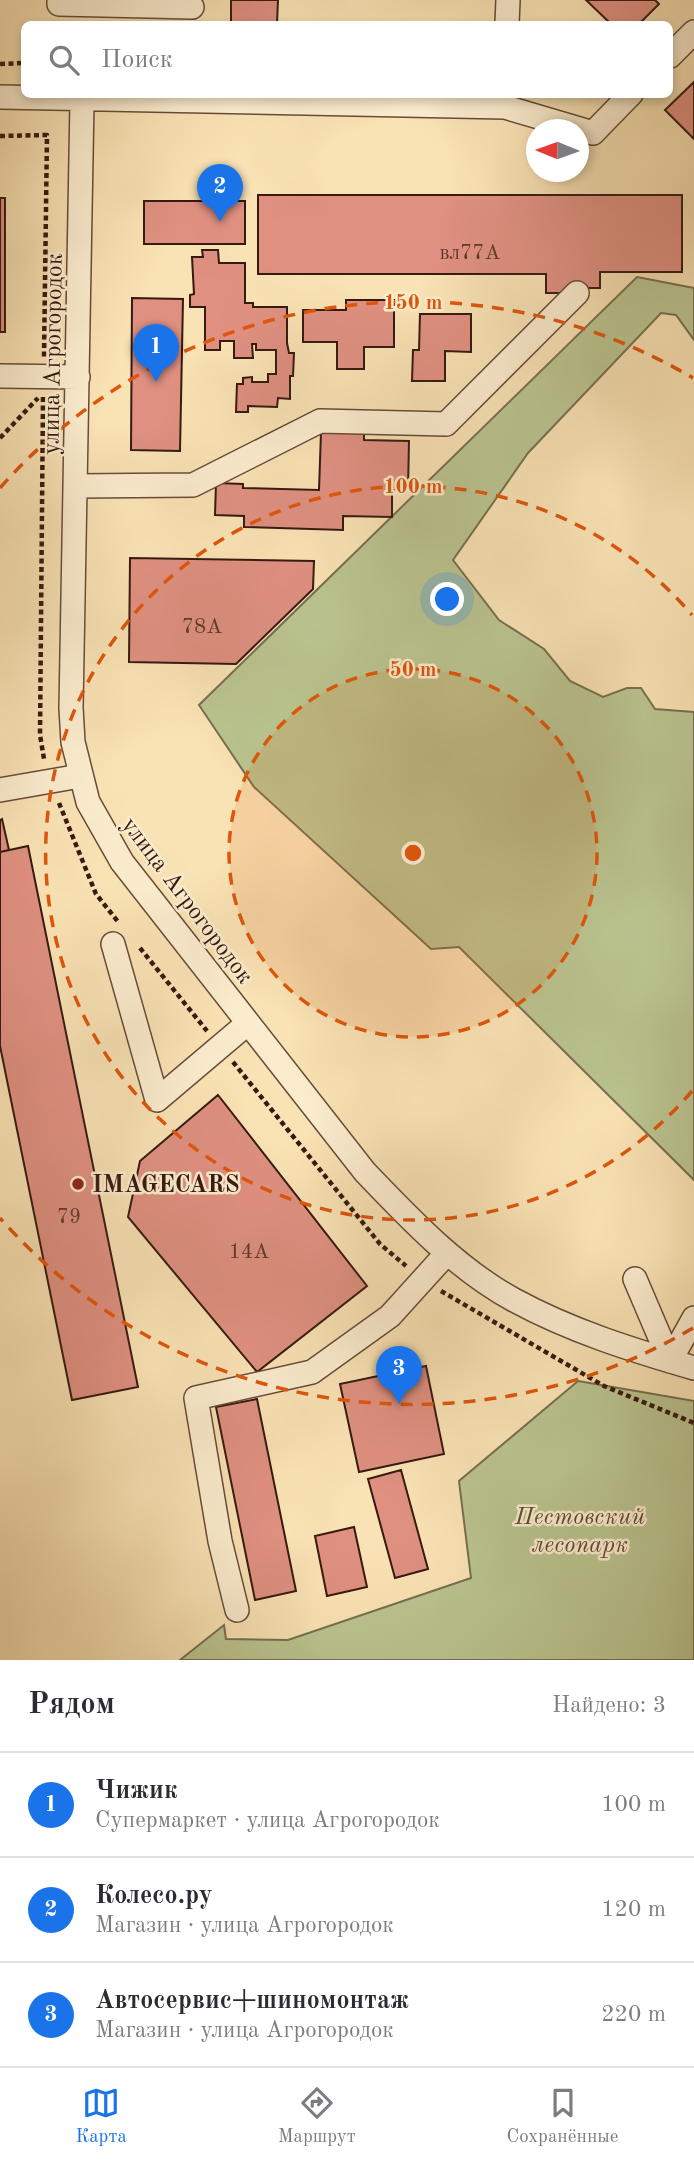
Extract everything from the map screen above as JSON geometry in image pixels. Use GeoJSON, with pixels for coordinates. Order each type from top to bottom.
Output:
{"type":"FeatureCollection","features":[{"type":"Feature","properties":{"kind":"street"},"geometry":{"type":"LineString","coordinates":[[59,0],[59,4],[192,7]]}},
{"type":"Feature","properties":{"kind":"street"},"geometry":{"type":"LineString","coordinates":[[507,21],[508,0]]}},
{"type":"Feature","properties":{"kind":"street"},"geometry":{"type":"LineString","coordinates":[[673,53],[694,32]]}},
{"type":"Feature","properties":{"kind":"street"},"geometry":{"type":"LineString","coordinates":[[0,97],[82,101],[505,101],[593,132],[627,98]]}},
{"type":"Feature","properties":{"kind":"street","name":"улица Агрогородок"},"geometry":{"type":"LineString","coordinates":[[82,101],[71,708],[80,776],[88,802],[122,862],[365,1172],[447,1253],[512,1299],[570,1328],[694,1368]]}},
{"type":"Feature","properties":{"kind":"street"},"geometry":{"type":"LineString","coordinates":[[76,486],[193,485],[320,421],[446,424],[578,293]]}},
{"type":"Feature","properties":{"kind":"street"},"geometry":{"type":"LineString","coordinates":[[0,376],[35,371],[78,377]]}},
{"type":"Feature","properties":{"kind":"street"},"geometry":{"type":"LineString","coordinates":[[0,790],[80,776]]}},
{"type":"Feature","properties":{"kind":"street"},"geometry":{"type":"LineString","coordinates":[[113,944],[157,1100],[248,1023]]}},
{"type":"Feature","properties":{"kind":"street"},"geometry":{"type":"LineString","coordinates":[[237,1610],[220,1541],[196,1398],[313,1372],[390,1316],[447,1253]]}},
{"type":"Feature","properties":{"kind":"street"},"geometry":{"type":"LineString","coordinates":[[635,1279],[670,1361]]}},
{"type":"Feature","properties":{"kind":"street"},"geometry":{"type":"LineString","coordinates":[[670,1361],[694,1318]]}},
{"type":"Feature","properties":{"kind":"path"},"geometry":{"type":"LineString","coordinates":[[0,64],[21,64]]}},
{"type":"Feature","properties":{"kind":"path"},"geometry":{"type":"LineString","coordinates":[[0,136],[47,135],[35,371]]}},
{"type":"Feature","properties":{"kind":"path"},"geometry":{"type":"LineString","coordinates":[[0,438],[43,392],[40,735],[49,781]]}},
{"type":"Feature","properties":{"kind":"green space"},"geometry":{"type":"Polygon","coordinates":[[[637,277],[694,288],[694,340],[676,315],[661,313],[528,453],[453,560],[499,620],[544,649],[570,681],[603,697],[627,688],[641,688],[655,709],[694,712],[694,1180],[459,947],[431,949],[254,787],[199,705],[637,277]]]}},
{"type":"Feature","properties":{"kind":"green space","name":"Пестовский лесопарк"},"geometry":{"type":"Polygon","coordinates":[[[578,1381],[694,1401],[694,1660],[180,1660],[224,1625],[226,1639],[288,1640],[471,1578],[459,1481],[578,1381]]]}},
{"type":"Feature","properties":{"kind":"building"},"geometry":{"type":"Polygon","coordinates":[[[231,0],[278,0],[277,21],[231,21],[231,0]]]}},
{"type":"Feature","properties":{"kind":"building"},"geometry":{"type":"Polygon","coordinates":[[[586,0],[655,0],[659,4],[642,21],[608,21],[586,0]]]}},
{"type":"Feature","properties":{"kind":"building"},"geometry":{"type":"Polygon","coordinates":[[[694,82],[694,139],[665,110],[694,82]]]}},
{"type":"Feature","properties":{"kind":"building"},"geometry":{"type":"Polygon","coordinates":[[[258,195],[682,195],[682,272],[600,272],[600,288],[578,288],[577,293],[546,293],[546,274],[258,274],[258,195]]]}},
{"type":"Feature","properties":{"kind":"building"},"geometry":{"type":"Polygon","coordinates":[[[0,198],[5,198],[5,332],[0,332],[0,198]]]}},
{"type":"Feature","properties":{"kind":"building"},"geometry":{"type":"Polygon","coordinates":[[[144,201],[245,201],[245,244],[144,244],[144,201]]]}},
{"type":"Feature","properties":{"kind":"building"},"geometry":{"type":"Polygon","coordinates":[[[202,250],[218,250],[219,263],[245,263],[245,303],[253,303],[253,307],[287,307],[287,343],[289,353],[294,353],[293,376],[290,376],[290,399],[278,398],[277,407],[248,406],[248,412],[236,412],[237,384],[243,384],[243,378],[252,377],[252,382],[268,382],[268,374],[276,374],[276,350],[256,350],[256,344],[252,344],[253,358],[234,358],[234,341],[220,341],[220,350],[205,350],[205,307],[190,307],[190,295],[194,294],[192,257],[203,257],[202,250]]]}},
{"type":"Feature","properties":{"kind":"building"},"geometry":{"type":"Polygon","coordinates":[[[132,298],[183,299],[180,451],[131,450],[132,298]]]}},
{"type":"Feature","properties":{"kind":"building"},"geometry":{"type":"Polygon","coordinates":[[[346,300],[394,300],[394,347],[364,347],[364,369],[337,369],[337,342],[303,342],[303,310],[346,310],[346,300]]]}},
{"type":"Feature","properties":{"kind":"building"},"geometry":{"type":"Polygon","coordinates":[[[420,314],[471,314],[471,352],[445,351],[445,381],[412,381],[413,350],[419,350],[420,314]]]}},
{"type":"Feature","properties":{"kind":"building"},"geometry":{"type":"Polygon","coordinates":[[[321,432],[364,433],[364,440],[409,441],[408,490],[392,490],[392,517],[343,516],[343,530],[244,527],[244,516],[215,515],[216,483],[243,484],[243,488],[319,490],[321,432]]]}},
{"type":"Feature","properties":{"kind":"building"},"geometry":{"type":"Polygon","coordinates":[[[130,558],[314,561],[313,589],[236,664],[129,662],[130,558]]]}},
{"type":"Feature","properties":{"kind":"building"},"geometry":{"type":"Polygon","coordinates":[[[2,819],[9,850],[0,852],[0,820],[2,819]]]}},
{"type":"Feature","properties":{"kind":"building"},"geometry":{"type":"Polygon","coordinates":[[[28,846],[138,1387],[72,1400],[0,1046],[0,852],[28,846]]]}},
{"type":"Feature","properties":{"kind":"building"},"geometry":{"type":"Polygon","coordinates":[[[218,1095],[367,1286],[257,1372],[128,1217],[140,1161],[218,1095]]]}},
{"type":"Feature","properties":{"kind":"building"},"geometry":{"type":"Polygon","coordinates":[[[426,1366],[444,1454],[359,1472],[340,1384],[426,1366]]]}},
{"type":"Feature","properties":{"kind":"building"},"geometry":{"type":"Polygon","coordinates":[[[257,1399],[296,1591],[255,1600],[216,1407],[257,1399]]]}},
{"type":"Feature","properties":{"kind":"building"},"geometry":{"type":"Polygon","coordinates":[[[401,1470],[428,1569],[395,1578],[368,1479],[401,1470]]]}},
{"type":"Feature","properties":{"kind":"building"},"geometry":{"type":"Polygon","coordinates":[[[354,1527],[367,1587],[327,1596],[315,1536],[354,1527]]]}},
{"type":"Feature","properties":{"kind":"place","name":"Колесо.ру"},"geometry":{"type":"Point","coordinates":[220,222]}},
{"type":"Feature","properties":{"kind":"place","name":"Чижик"},"geometry":{"type":"Point","coordinates":[156,382]}},
{"type":"Feature","properties":{"kind":"place","name":"IMAGECARS"},"geometry":{"type":"Point","coordinates":[78,1184]}},
{"type":"Feature","properties":{"kind":"place","name":"Автосервис+шиномонтаж"},"geometry":{"type":"Point","coordinates":[399,1404]}}]}
